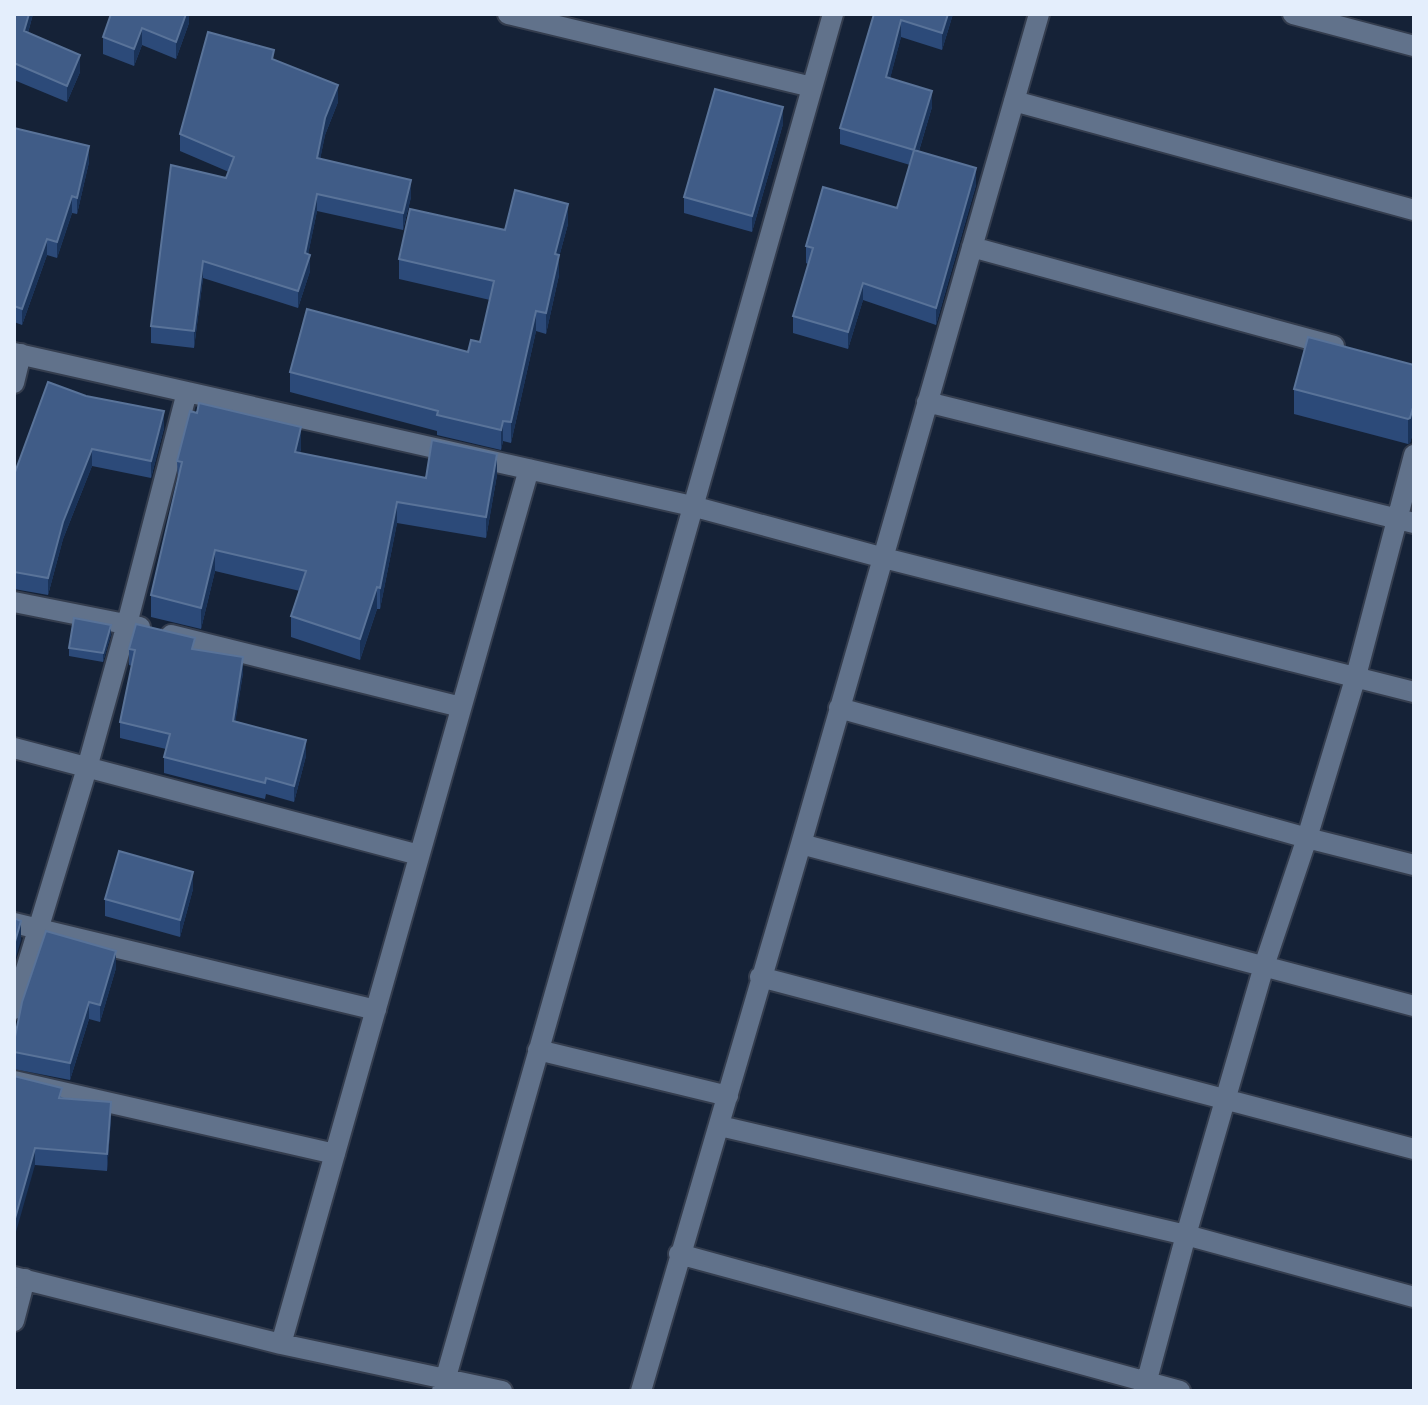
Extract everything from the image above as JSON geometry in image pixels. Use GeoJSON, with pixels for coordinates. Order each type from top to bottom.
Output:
{"type":"FeatureCollection","features":[{"type":"Feature","properties":{"kind":"street"},"geometry":{"type":"LineString","coordinates":[[508,14],[812,87]]}},
{"type":"Feature","properties":{"kind":"street"},"geometry":{"type":"LineString","coordinates":[[444,1384],[833,14]]}},
{"type":"Feature","properties":{"kind":"street"},"geometry":{"type":"LineString","coordinates":[[641,1391],[1039,14]]}},
{"type":"Feature","properties":{"kind":"street"},"geometry":{"type":"LineString","coordinates":[[1293,14],[1414,46]]}},
{"type":"Feature","properties":{"kind":"street"},"geometry":{"type":"LineString","coordinates":[[1014,101],[1414,210]]}},
{"type":"Feature","properties":{"kind":"street"},"geometry":{"type":"LineString","coordinates":[[972,247],[1353,351]]}},
{"type":"Feature","properties":{"kind":"street"},"geometry":{"type":"LineString","coordinates":[[14,383],[18,354],[692,506],[884,558],[1414,692]]}},
{"type":"Feature","properties":{"kind":"street"},"geometry":{"type":"LineString","coordinates":[[14,1009],[87,768],[187,392]]}},
{"type":"Feature","properties":{"kind":"street"},"geometry":{"type":"LineString","coordinates":[[927,402],[1406,521]]}},
{"type":"Feature","properties":{"kind":"street"},"geometry":{"type":"LineString","coordinates":[[1145,1387],[1264,966],[1406,521],[1414,455]]}},
{"type":"Feature","properties":{"kind":"street"},"geometry":{"type":"LineString","coordinates":[[281,1344],[529,469]]}},
{"type":"Feature","properties":{"kind":"street"},"geometry":{"type":"LineString","coordinates":[[14,602],[127,624],[461,707]]}},
{"type":"Feature","properties":{"kind":"street"},"geometry":{"type":"LineString","coordinates":[[839,708],[1414,865]]}},
{"type":"Feature","properties":{"kind":"street"},"geometry":{"type":"LineString","coordinates":[[14,748],[419,855]]}},
{"type":"Feature","properties":{"kind":"street"},"geometry":{"type":"LineString","coordinates":[[801,844],[1414,1006]]}},
{"type":"Feature","properties":{"kind":"street"},"geometry":{"type":"LineString","coordinates":[[14,923],[376,1010]]}},
{"type":"Feature","properties":{"kind":"street"},"geometry":{"type":"LineString","coordinates":[[760,977],[1414,1149]]}},
{"type":"Feature","properties":{"kind":"street"},"geometry":{"type":"LineString","coordinates":[[538,1050],[728,1096]]}},
{"type":"Feature","properties":{"kind":"street"},"geometry":{"type":"LineString","coordinates":[[14,1081],[335,1154]]}},
{"type":"Feature","properties":{"kind":"street"},"geometry":{"type":"LineString","coordinates":[[720,1126],[1186,1235],[1414,1297]]}},
{"type":"Feature","properties":{"kind":"street"},"geometry":{"type":"LineString","coordinates":[[679,1254],[1145,1387],[1180,1391]]}},
{"type":"Feature","properties":{"kind":"street"},"geometry":{"type":"LineString","coordinates":[[14,1321],[20,1278],[444,1384],[502,1391]]}},
{"type":"Feature","properties":{"kind":"building"},"geometry":{"type":"Polygon","coordinates":[[[14,14],[29,14],[24,31],[80,55],[67,86],[14,63],[14,14]]]}},
{"type":"Feature","properties":{"kind":"building"},"geometry":{"type":"Polygon","coordinates":[[[111,14],[186,14],[176,42],[142,28],[134,49],[103,37],[111,14]]]}},
{"type":"Feature","properties":{"kind":"building"},"geometry":{"type":"Polygon","coordinates":[[[874,14],[948,14],[942,33],[901,20],[886,77],[932,91],[914,150],[840,128],[874,14]]]}},
{"type":"Feature","properties":{"kind":"building"},"geometry":{"type":"Polygon","coordinates":[[[208,32],[274,50],[272,59],[338,85],[325,118],[317,158],[411,180],[403,213],[317,194],[305,253],[310,255],[298,291],[203,261],[194,331],[151,326],[171,165],[226,178],[234,157],[180,134],[208,32]]]}},
{"type":"Feature","properties":{"kind":"building"},"geometry":{"type":"Polygon","coordinates":[[[715,89],[783,107],[752,216],[684,197],[715,89]]]}},
{"type":"Feature","properties":{"kind":"building"},"geometry":{"type":"Polygon","coordinates":[[[14,128],[89,146],[77,198],[72,196],[57,242],[47,239],[22,309],[14,306],[14,128]]]}},
{"type":"Feature","properties":{"kind":"building"},"geometry":{"type":"Polygon","coordinates":[[[914,150],[976,168],[936,308],[863,283],[848,332],[793,316],[813,248],[806,246],[823,187],[897,208],[914,150]]]}},
{"type":"Feature","properties":{"kind":"building"},"geometry":{"type":"Polygon","coordinates":[[[515,190],[568,204],[555,254],[559,255],[546,313],[536,311],[511,422],[503,421],[501,430],[437,415],[438,411],[290,372],[307,309],[468,352],[471,340],[480,342],[494,281],[399,259],[410,209],[505,230],[515,190]]]}},
{"type":"Feature","properties":{"kind":"building"},"geometry":{"type":"Polygon","coordinates":[[[1308,337],[1414,365],[1414,404],[1410,418],[1294,389],[1308,337]]]}},
{"type":"Feature","properties":{"kind":"building"},"geometry":{"type":"Polygon","coordinates":[[[48,382],[86,396],[164,411],[151,461],[92,449],[63,522],[48,578],[14,572],[14,475],[48,382]]]}},
{"type":"Feature","properties":{"kind":"building"},"geometry":{"type":"Polygon","coordinates":[[[199,403],[301,427],[295,452],[426,478],[432,440],[497,454],[486,517],[397,502],[380,588],[377,587],[360,639],[291,616],[306,571],[215,550],[201,608],[151,595],[182,462],[177,461],[190,411],[197,413],[199,403]]]}},
{"type":"Feature","properties":{"kind":"building"},"geometry":{"type":"Polygon","coordinates":[[[74,618],[111,625],[103,653],[69,648],[74,618]]]}},
{"type":"Feature","properties":{"kind":"building"},"geometry":{"type":"Polygon","coordinates":[[[136,624],[195,638],[192,649],[243,657],[233,721],[306,740],[294,786],[266,778],[265,783],[164,757],[170,734],[120,722],[135,650],[129,649],[136,624]]]}},
{"type":"Feature","properties":{"kind":"building"},"geometry":{"type":"Polygon","coordinates":[[[119,851],[193,872],[180,920],[105,899],[119,851]]]}},
{"type":"Feature","properties":{"kind":"building"},"geometry":{"type":"Polygon","coordinates":[[[14,918],[21,921],[14,945],[14,918]]]}},
{"type":"Feature","properties":{"kind":"building"},"geometry":{"type":"Polygon","coordinates":[[[46,931],[116,951],[100,1005],[89,1002],[70,1063],[14,1052],[22,1002],[46,931]]]}},
{"type":"Feature","properties":{"kind":"building"},"geometry":{"type":"Polygon","coordinates":[[[14,1076],[62,1088],[59,1098],[111,1102],[107,1154],[35,1148],[14,1222],[14,1076]]]}}]}
